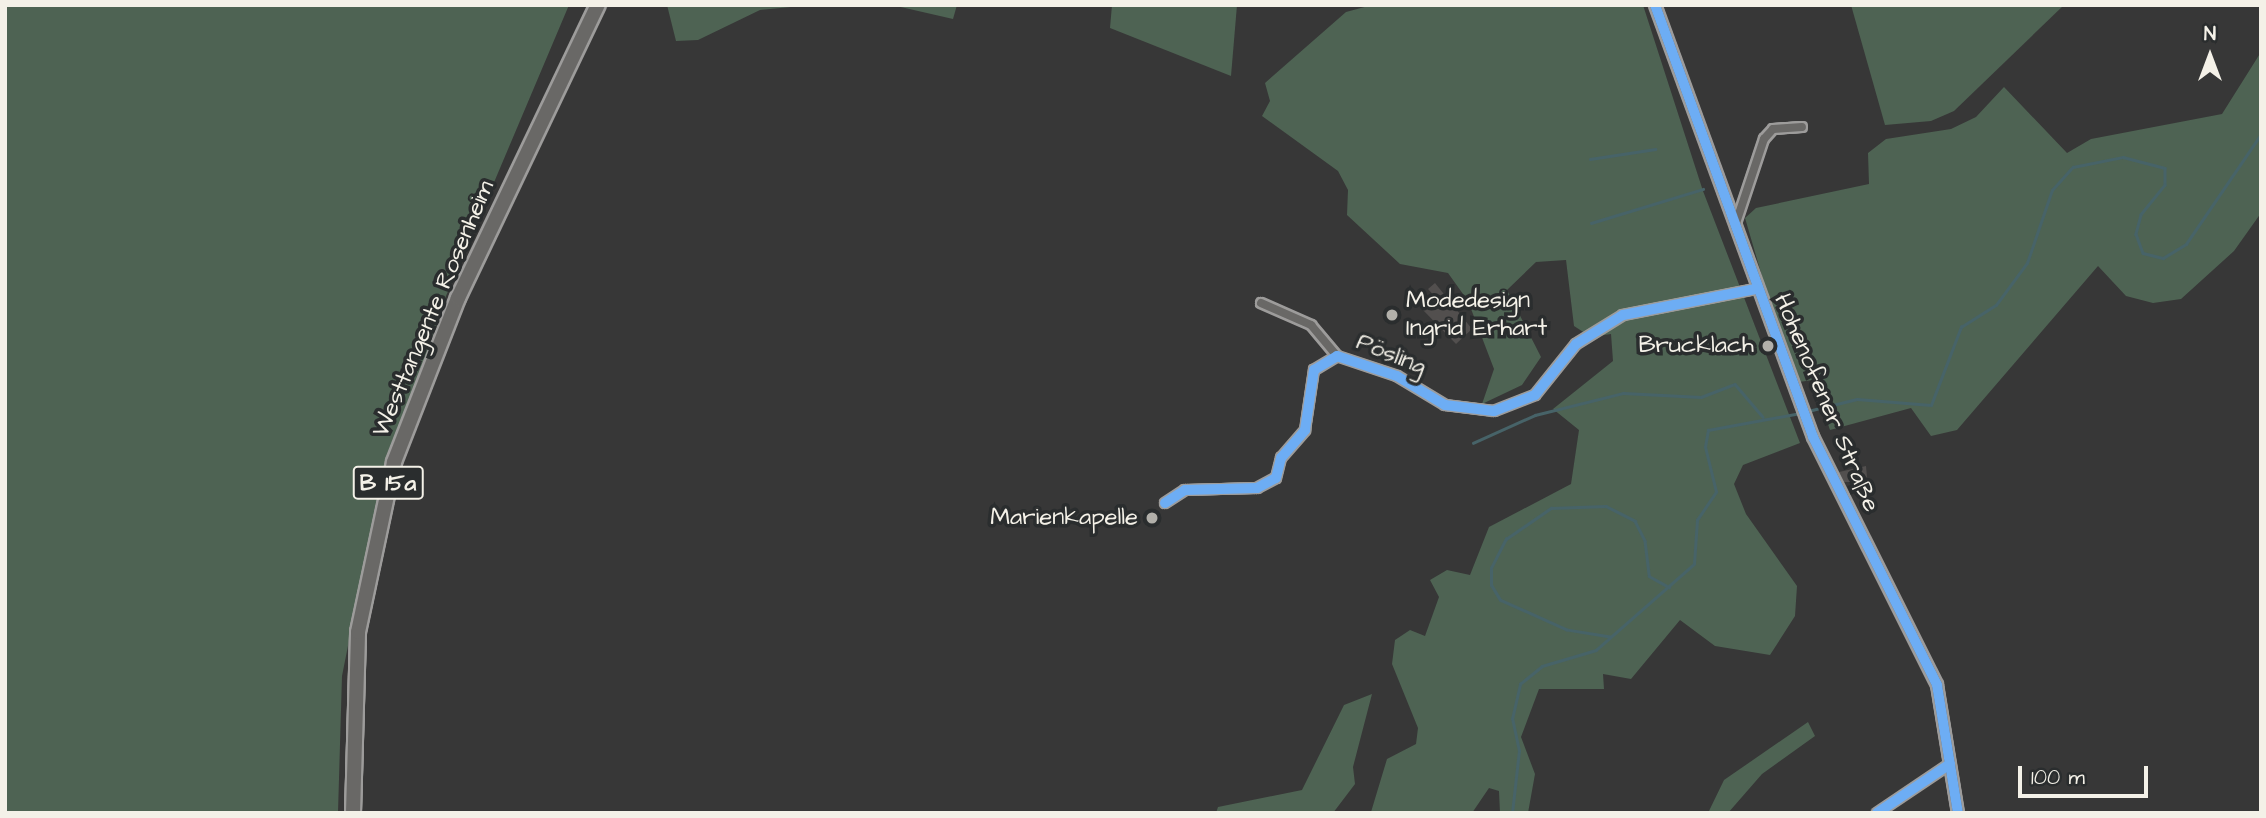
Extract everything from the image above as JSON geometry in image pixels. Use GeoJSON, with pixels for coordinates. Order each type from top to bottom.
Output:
{"type":"FeatureCollection","features":[{"type":"Feature","properties":{"kind":"highway","name":"Westtangente Rosenheim"},"geometry":{"type":"LineString","coordinates":[[353,813],[358,632],[394,462],[458,298],[598,5]]}},
{"type":"Feature","properties":{"kind":"main road","name":"Hohenofener Straße"},"geometry":{"type":"LineString","coordinates":[[1655,5],[1755,289],[1813,437],[1937,685],[1958,813]]}},
{"type":"Feature","properties":{"kind":"street"},"geometry":{"type":"LineString","coordinates":[[1734,231],[1764,139],[1773,129],[1802,127]]}},
{"type":"Feature","properties":{"kind":"street","name":"Pösling"},"geometry":{"type":"LineString","coordinates":[[1261,303],[1311,326],[1337,356],[1397,376],[1445,405],[1494,411],[1535,395],[1576,344],[1623,315],[1656,304],[1755,289]]}},
{"type":"Feature","properties":{"kind":"street","name":"Pösling"},"geometry":{"type":"LineString","coordinates":[[1165,503],[1185,490],[1268,485],[1306,430],[1314,370],[1337,356]]}},
{"type":"Feature","properties":{"kind":"street"},"geometry":{"type":"LineString","coordinates":[[1877,813],[1950,764]]}},
{"type":"Feature","properties":{"kind":"green space"},"geometry":{"type":"Polygon","coordinates":[[[5,5],[569,5],[446,296],[376,505],[342,676],[338,813],[5,813],[5,5]]]}},
{"type":"Feature","properties":{"kind":"green space"},"geometry":{"type":"Polygon","coordinates":[[[667,5],[812,5],[760,10],[698,40],[676,41],[667,5]]]}},
{"type":"Feature","properties":{"kind":"green space"},"geometry":{"type":"Polygon","coordinates":[[[892,5],[957,5],[953,19],[892,5]]]}},
{"type":"Feature","properties":{"kind":"green space"},"geometry":{"type":"Polygon","coordinates":[[[1112,5],[1237,5],[1231,76],[1110,28],[1112,5]]]}},
{"type":"Feature","properties":{"kind":"green space"},"geometry":{"type":"Polygon","coordinates":[[[1372,5],[1643,5],[1703,191],[1800,443],[1743,465],[1734,484],[1746,514],[1797,586],[1795,616],[1770,655],[1715,646],[1680,620],[1631,679],[1603,674],[1604,689],[1539,689],[1521,737],[1535,774],[1528,813],[1500,813],[1499,791],[1489,788],[1472,813],[1371,812],[1387,759],[1416,744],[1418,728],[1392,664],[1395,640],[1410,630],[1425,636],[1439,597],[1430,580],[1447,570],[1470,575],[1489,527],[1571,484],[1579,430],[1553,409],[1613,361],[1611,334],[1591,337],[1574,326],[1566,260],[1536,262],[1507,290],[1541,357],[1522,385],[1482,404],[1494,369],[1468,301],[1448,273],[1400,264],[1347,215],[1348,190],[1338,171],[1262,116],[1270,101],[1265,83],[1346,12],[1372,5]]]}},
{"type":"Feature","properties":{"kind":"green space"},"geometry":{"type":"Polygon","coordinates":[[[1851,5],[2064,5],[1954,111],[1931,121],[1885,125],[1851,5]]]}},
{"type":"Feature","properties":{"kind":"green space"},"geometry":{"type":"Polygon","coordinates":[[[2261,52],[2261,213],[2234,251],[2181,299],[2153,303],[2126,296],[2098,266],[1957,430],[1931,436],[1911,408],[1830,430],[1813,380],[1799,382],[1771,307],[1745,218],[1756,208],[1869,184],[1868,153],[1886,139],[1951,129],[1976,117],[2004,87],[2067,153],[2091,139],[2222,114],[2261,52]]]}},
{"type":"Feature","properties":{"kind":"green space"},"geometry":{"type":"Polygon","coordinates":[[[1372,694],[1353,767],[1355,784],[1333,813],[1216,813],[1218,807],[1302,790],[1344,705],[1372,694]]]}},
{"type":"Feature","properties":{"kind":"green space"},"geometry":{"type":"Polygon","coordinates":[[[1808,722],[1815,736],[1762,774],[1728,813],[1708,813],[1724,780],[1808,722]]]}},
{"type":"Feature","properties":{"kind":"building"},"geometry":{"type":"Polygon","coordinates":[[[1435,283],[1472,329],[1456,344],[1423,310],[1436,298],[1428,289],[1435,283]]]}},
{"type":"Feature","properties":{"kind":"building"},"geometry":{"type":"Polygon","coordinates":[[[1866,466],[1867,477],[1856,482],[1844,482],[1839,472],[1866,466]]]}},
{"type":"Feature","properties":{"kind":"waterway"},"geometry":{"type":"LineString","coordinates":[[1808,411],[1857,399],[1931,405],[1961,327],[1996,305],[2027,263],[2052,190],[2073,167],[2123,157],[2165,168],[2165,185],[2141,215],[2136,234],[2143,253],[2163,258],[2186,244],[2261,134]]}},
{"type":"Feature","properties":{"kind":"waterway"},"geometry":{"type":"LineString","coordinates":[[1590,159],[1655,149]]}},
{"type":"Feature","properties":{"kind":"waterway"},"geometry":{"type":"LineString","coordinates":[[1591,223],[1703,189]]}},
{"type":"Feature","properties":{"kind":"waterway"},"geometry":{"type":"LineString","coordinates":[[1473,443],[1535,415],[1623,393],[1701,397],[1735,384],[1763,417]]}},
{"type":"Feature","properties":{"kind":"waterway"},"geometry":{"type":"LineString","coordinates":[[1512,813],[1519,751],[1512,719],[1520,684],[1542,666],[1596,650],[1694,564],[1697,520],[1716,492],[1705,447],[1708,430],[1801,413]]}},
{"type":"Feature","properties":{"kind":"waterway"},"geometry":{"type":"LineString","coordinates":[[1610,637],[1567,630],[1500,600],[1491,585],[1491,568],[1506,539],[1551,508],[1606,506],[1635,521],[1645,541],[1649,576],[1669,587]]}},
{"type":"Feature","properties":{"kind":"cycle path"},"geometry":{"type":"LineString","coordinates":[[1655,5],[1813,437],[1937,685],[1958,813]]}},
{"type":"Feature","properties":{"kind":"cycle path"},"geometry":{"type":"LineString","coordinates":[[1165,503],[1185,490],[1257,488],[1276,478],[1281,458],[1305,430],[1314,370],[1337,356],[1397,376],[1445,405],[1494,411],[1535,395],[1576,344],[1623,315],[1755,289]]}},
{"type":"Feature","properties":{"kind":"cycle path"},"geometry":{"type":"LineString","coordinates":[[1877,813],[1950,764]]}},
{"type":"Feature","properties":{"kind":"place","name":"Modedesign Ingrid Erhart"},"geometry":{"type":"Point","coordinates":[1392,315]}},
{"type":"Feature","properties":{"kind":"place","name":"Brucklach"},"geometry":{"type":"Point","coordinates":[1768,346]}},
{"type":"Feature","properties":{"kind":"place","name":"Marienkapelle"},"geometry":{"type":"Point","coordinates":[1152,518]}}]}
